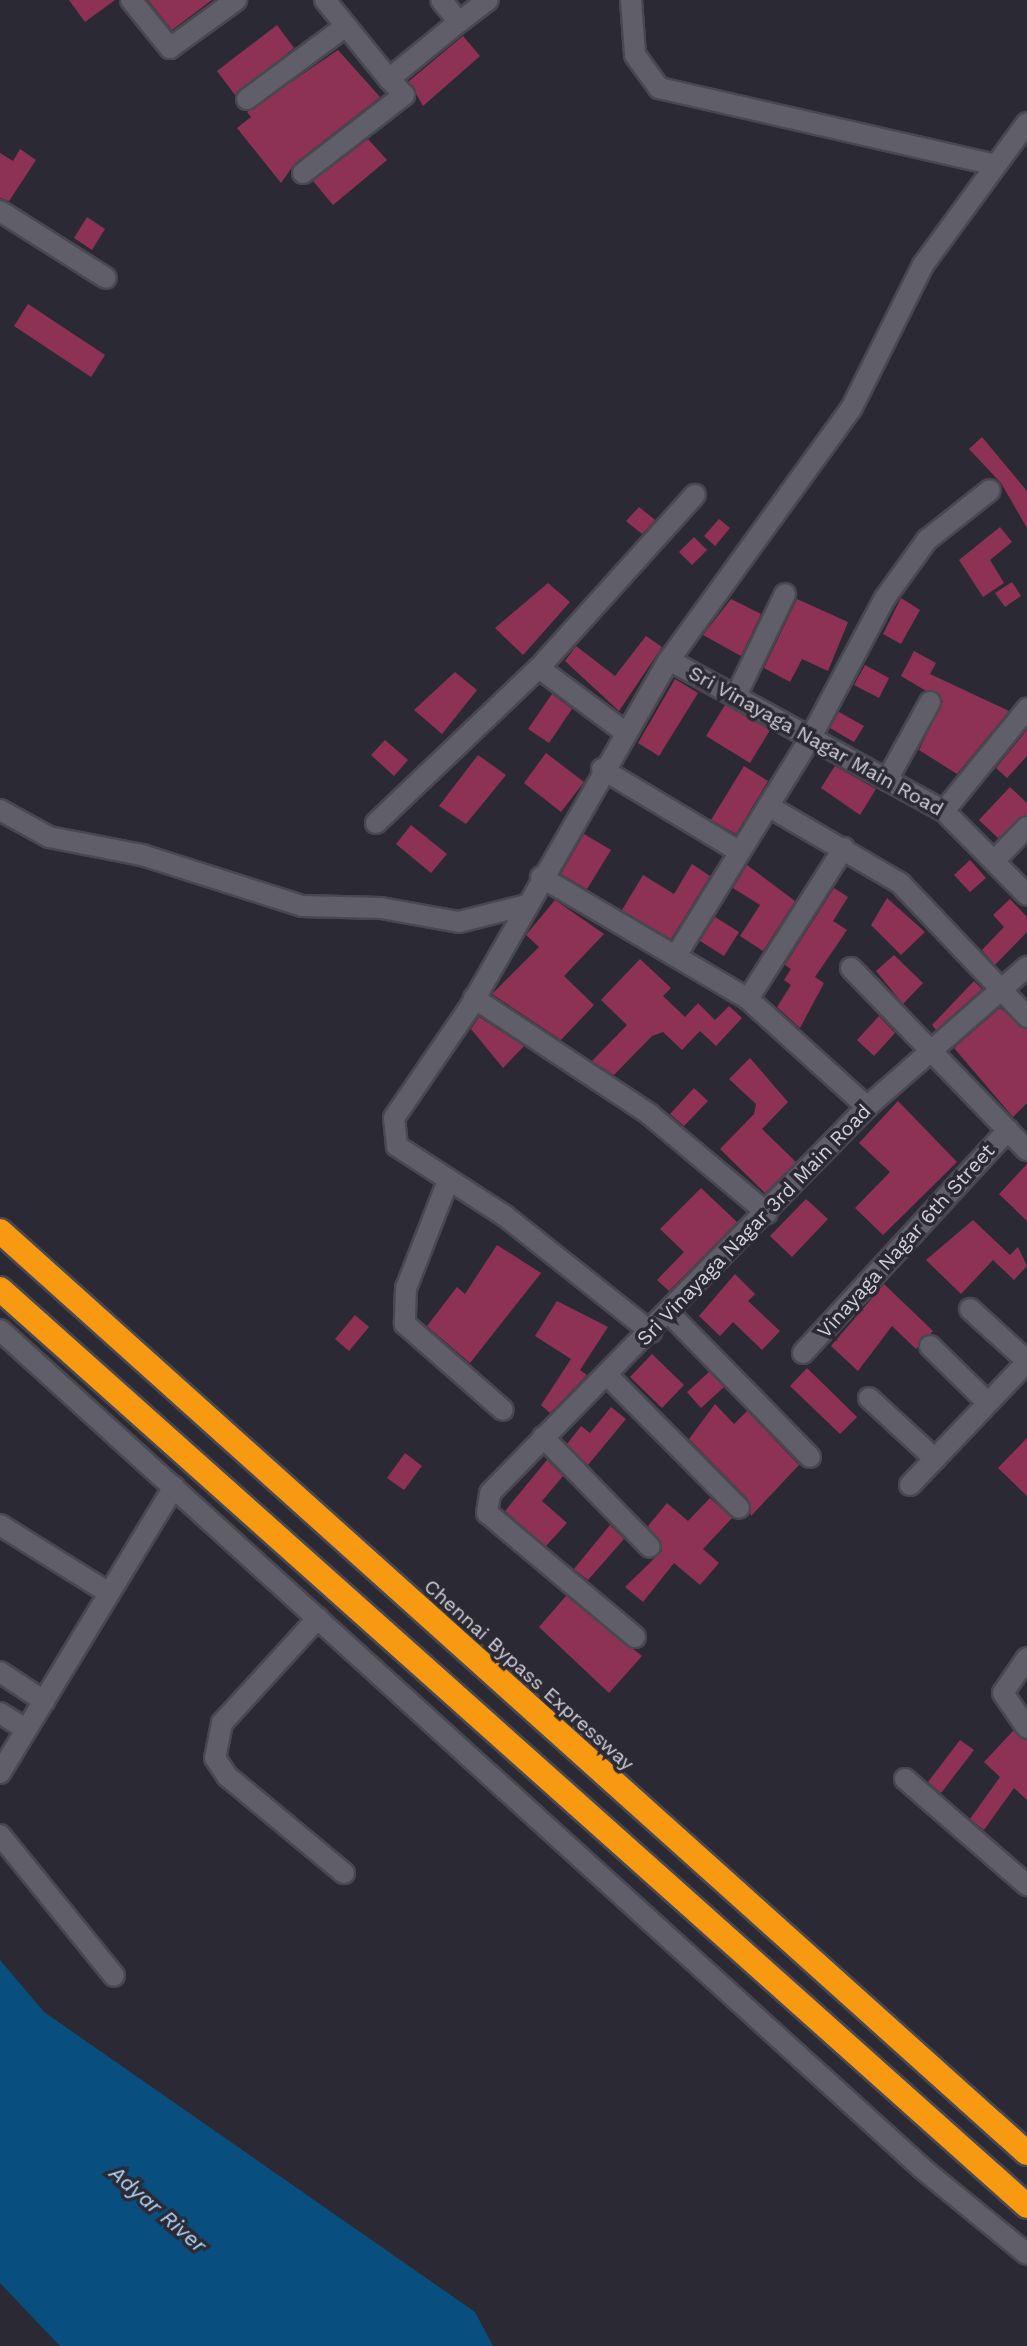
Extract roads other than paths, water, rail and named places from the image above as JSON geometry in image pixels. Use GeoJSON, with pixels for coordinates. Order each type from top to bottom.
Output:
{"type":"FeatureCollection","features":[{"type":"Feature","properties":{"kind":"highway","name":"Chennai Bypass Expressway"},"geometry":{"type":"LineString","coordinates":[[0,1231],[1027,2153]]}},
{"type":"Feature","properties":{"kind":"highway"},"geometry":{"type":"LineString","coordinates":[[0,1289],[1027,2206]]}},
{"type":"Feature","properties":{"kind":"street"},"geometry":{"type":"LineString","coordinates":[[131,0],[170,48],[236,0]]}},
{"type":"Feature","properties":{"kind":"street"},"geometry":{"type":"LineString","coordinates":[[303,173],[404,95],[325,0]]}},
{"type":"Feature","properties":{"kind":"street"},"geometry":{"type":"LineString","coordinates":[[441,0],[459,22]]}},
{"type":"Feature","properties":{"kind":"street"},"geometry":{"type":"LineString","coordinates":[[389,79],[488,0]]}},
{"type":"Feature","properties":{"kind":"street"},"geometry":{"type":"LineString","coordinates":[[631,0],[635,55],[659,88],[991,164]]}},
{"type":"Feature","properties":{"kind":"street"},"geometry":{"type":"LineString","coordinates":[[247,99],[346,26]]}},
{"type":"Feature","properties":{"kind":"street"},"geometry":{"type":"LineString","coordinates":[[651,1332],[505,1216],[397,1146],[394,1118],[474,998],[602,769],[669,660],[851,409],[923,265],[991,164],[1027,123]]}},
{"type":"Feature","properties":{"kind":"street"},"geometry":{"type":"LineString","coordinates":[[0,211],[106,278]]}},
{"type":"Feature","properties":{"kind":"street"},"geometry":{"type":"LineString","coordinates":[[677,954],[811,737],[885,598],[927,540],[990,490]]}},
{"type":"Feature","properties":{"kind":"street"},"geometry":{"type":"LineString","coordinates":[[376,823],[539,668],[695,495]]}},
{"type":"Feature","properties":{"kind":"street"},"geometry":{"type":"LineString","coordinates":[[736,696],[785,594]]}},
{"type":"Feature","properties":{"kind":"street","name":"Sri Vinayaga Nagar Main Road"},"geometry":{"type":"LineString","coordinates":[[669,660],[944,811],[1027,895]]}},
{"type":"Feature","properties":{"kind":"street"},"geometry":{"type":"LineString","coordinates":[[539,668],[625,732]]}},
{"type":"Feature","properties":{"kind":"street"},"geometry":{"type":"LineString","coordinates":[[887,780],[930,702]]}},
{"type":"Feature","properties":{"kind":"street"},"geometry":{"type":"LineString","coordinates":[[944,811],[1027,709]]}},
{"type":"Feature","properties":{"kind":"street"},"geometry":{"type":"LineString","coordinates":[[602,769],[740,852]]}},
{"type":"Feature","properties":{"kind":"street"},"geometry":{"type":"LineString","coordinates":[[768,806],[900,883],[1027,1017]]}},
{"type":"Feature","properties":{"kind":"street"},"geometry":{"type":"LineString","coordinates":[[0,810],[49,837],[142,855],[302,906],[381,908],[459,922],[526,905]]}},
{"type":"Feature","properties":{"kind":"street"},"geometry":{"type":"LineString","coordinates":[[994,861],[1027,827]]}},
{"type":"Feature","properties":{"kind":"street"},"geometry":{"type":"LineString","coordinates":[[748,999],[844,848]]}},
{"type":"Feature","properties":{"kind":"street"},"geometry":{"type":"LineString","coordinates":[[541,877],[677,954],[748,999],[867,1107]]}},
{"type":"Feature","properties":{"kind":"street","name":"Sri Vinayaga Nagar 3rd Main Road"},"geometry":{"type":"LineString","coordinates":[[635,1637],[487,1513],[490,1493],[670,1314],[867,1107],[936,1052],[1027,967]]}},
{"type":"Feature","properties":{"kind":"street"},"geometry":{"type":"LineString","coordinates":[[851,968],[936,1052],[1027,1150]]}},
{"type":"Feature","properties":{"kind":"street"},"geometry":{"type":"LineString","coordinates":[[474,998],[649,1114],[767,1213]]}},
{"type":"Feature","properties":{"kind":"street","name":"Vinayaga Nagar 6th Street"},"geometry":{"type":"LineString","coordinates":[[803,1353],[1008,1130]]}},
{"type":"Feature","properties":{"kind":"street"},"geometry":{"type":"LineString","coordinates":[[448,1181],[406,1288],[405,1324],[503,1410]]}},
{"type":"Feature","properties":{"kind":"street"},"geometry":{"type":"LineString","coordinates":[[910,1485],[1027,1362],[970,1309]]}},
{"type":"Feature","properties":{"kind":"street"},"geometry":{"type":"LineString","coordinates":[[670,1314],[810,1457]]}},
{"type":"Feature","properties":{"kind":"street"},"geometry":{"type":"LineString","coordinates":[[0,1330],[923,2169],[1027,2254]]}},
{"type":"Feature","properties":{"kind":"street"},"geometry":{"type":"LineString","coordinates":[[930,1346],[988,1403]]}},
{"type":"Feature","properties":{"kind":"street"},"geometry":{"type":"LineString","coordinates":[[607,1375],[739,1508]]}},
{"type":"Feature","properties":{"kind":"street"},"geometry":{"type":"LineString","coordinates":[[869,1398],[935,1459]]}},
{"type":"Feature","properties":{"kind":"street"},"geometry":{"type":"LineString","coordinates":[[543,1437],[650,1547]]}},
{"type":"Feature","properties":{"kind":"street"},"geometry":{"type":"LineString","coordinates":[[0,1773],[174,1487]]}},
{"type":"Feature","properties":{"kind":"street"},"geometry":{"type":"LineString","coordinates":[[0,1525],[109,1593]]}},
{"type":"Feature","properties":{"kind":"street"},"geometry":{"type":"LineString","coordinates":[[318,1618],[222,1723],[215,1758],[227,1776],[344,1873]]}},
{"type":"Feature","properties":{"kind":"street"},"geometry":{"type":"LineString","coordinates":[[1027,1658],[1007,1682],[1004,1703],[1027,1728]]}},
{"type":"Feature","properties":{"kind":"street"},"geometry":{"type":"LineString","coordinates":[[0,1672],[44,1701]]}},
{"type":"Feature","properties":{"kind":"street"},"geometry":{"type":"LineString","coordinates":[[0,1713],[26,1729]]}},
{"type":"Feature","properties":{"kind":"street"},"geometry":{"type":"LineString","coordinates":[[905,1779],[1027,1885]]}},
{"type":"Feature","properties":{"kind":"street"},"geometry":{"type":"LineString","coordinates":[[0,1835],[114,1976]]}},
{"type":"Feature","properties":{"kind":"water","name":"Adyar River"},"geometry":{"type":"Polygon","coordinates":[[[0,1960],[44,2012],[475,2312],[493,2346],[60,2346],[0,2283],[0,1960]]]}}]}
